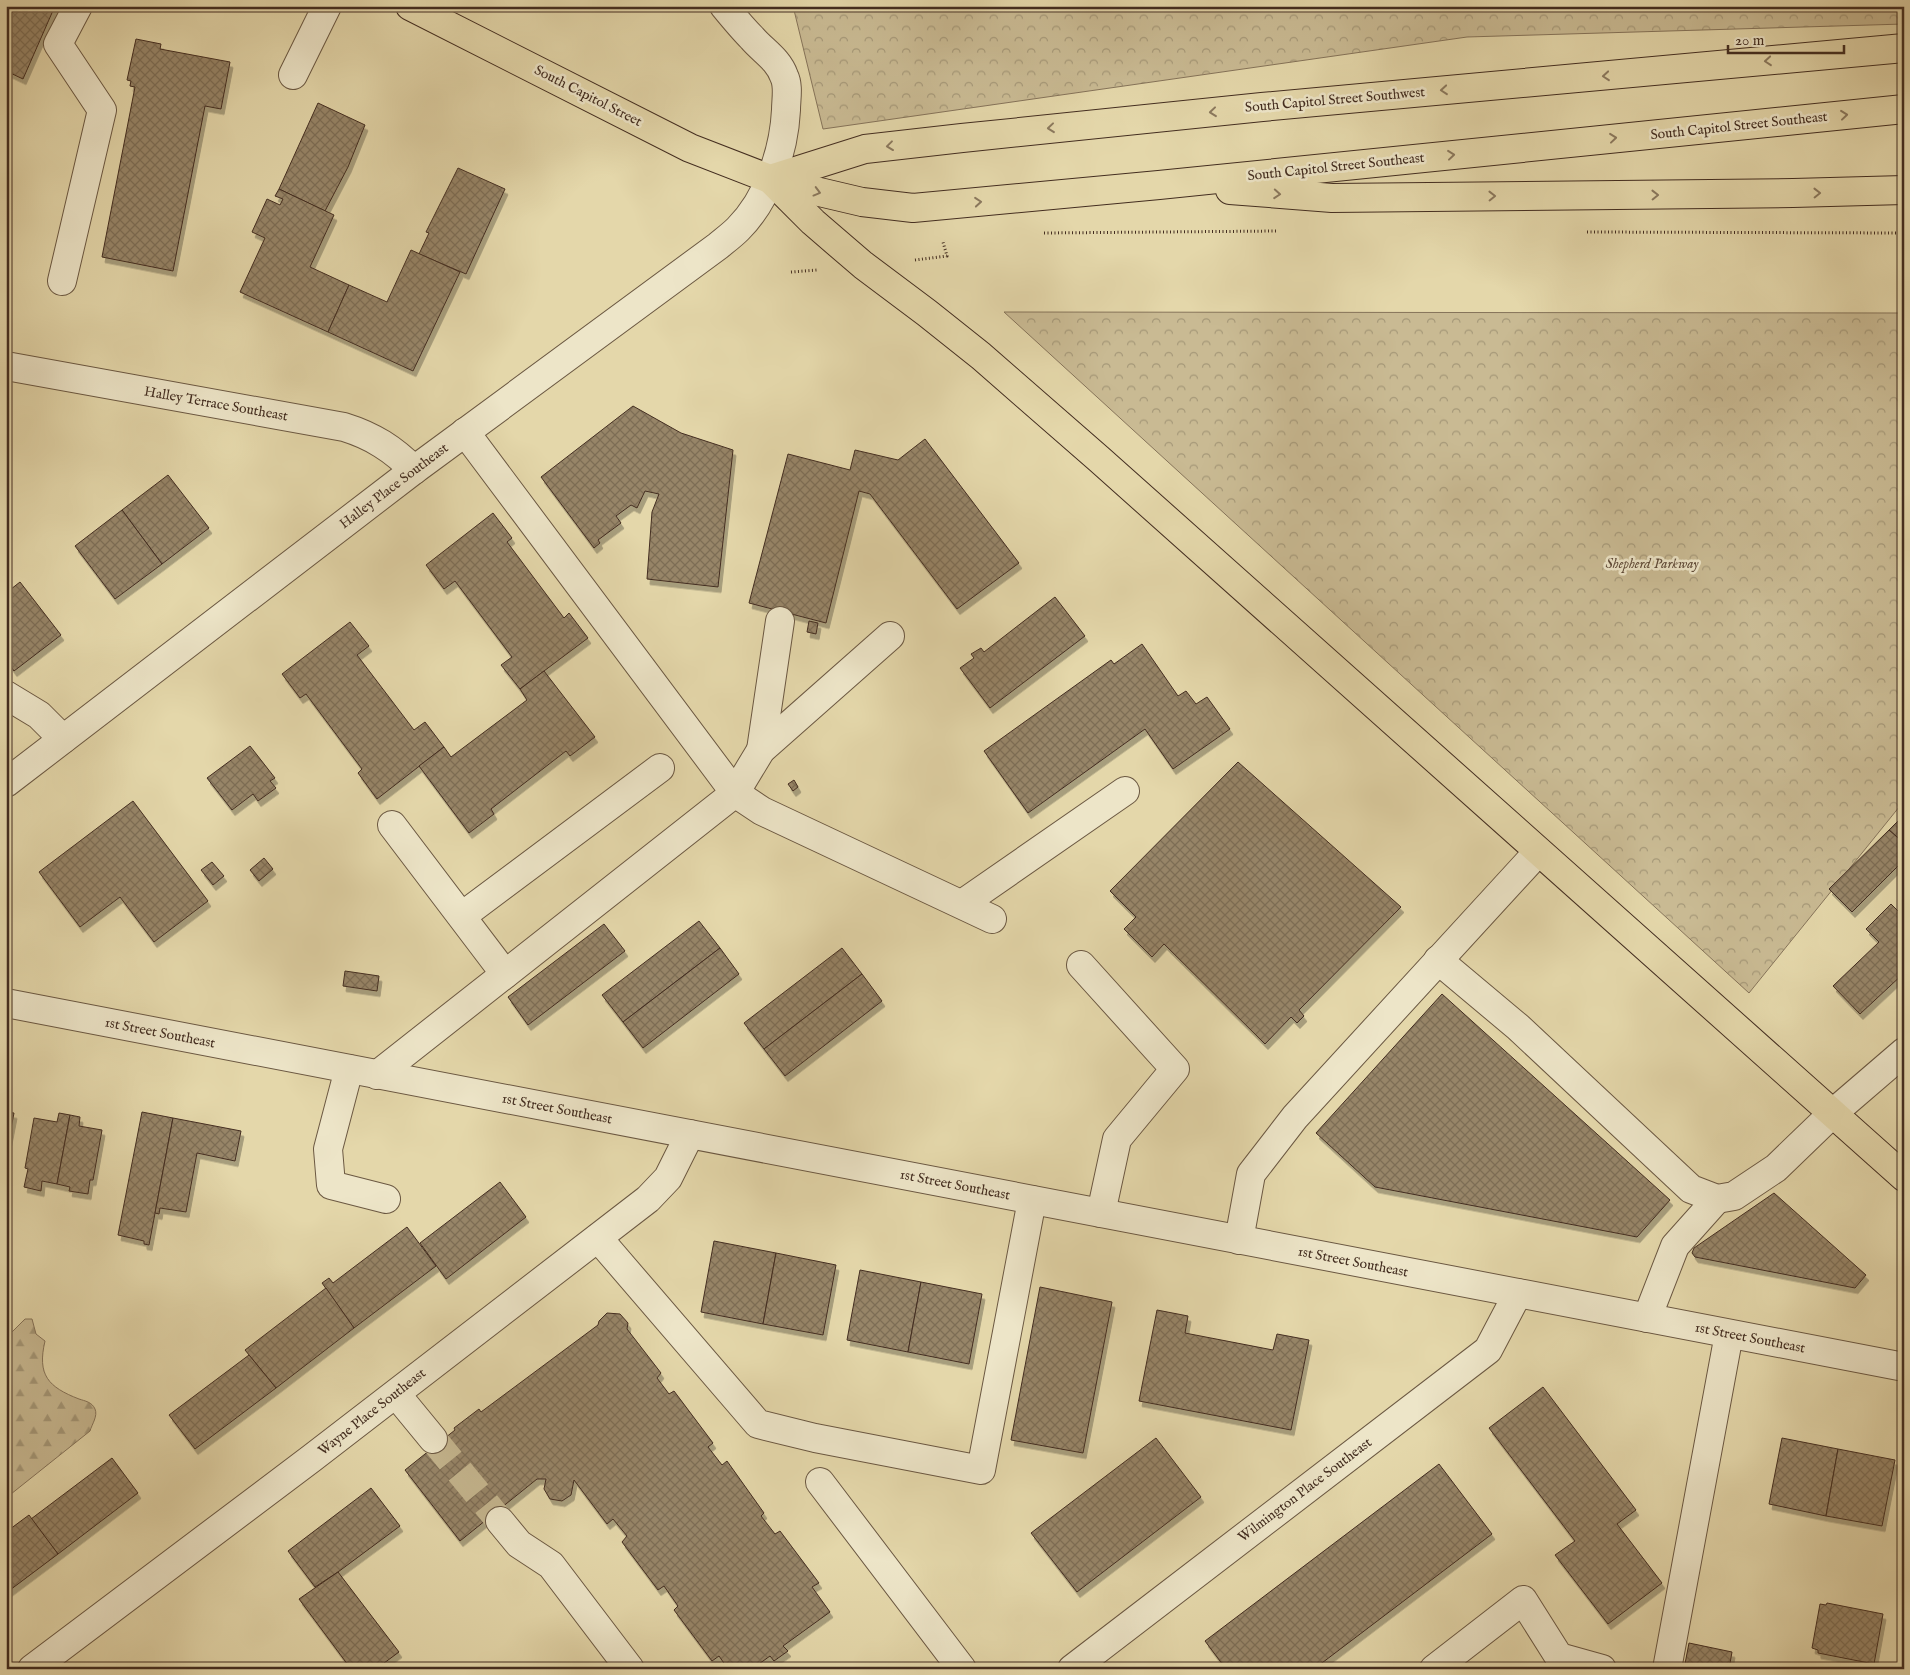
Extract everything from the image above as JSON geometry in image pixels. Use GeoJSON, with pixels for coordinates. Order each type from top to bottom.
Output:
{"type":"FeatureCollection","features":[{"type":"Feature","properties":{"kind":"main road","name":"South Capitol Street"},"geometry":{"type":"LineString","coordinates":[[410,6],[690,148],[770,179]]}},
{"type":"Feature","properties":{"kind":"main road","name":"South Capitol Street Southwest"},"geometry":{"type":"LineString","coordinates":[[770,179],[865,149],[1271,106],[1904,48]]}},
{"type":"Feature","properties":{"kind":"main road","name":"South Capitol Street Southeast"},"geometry":{"type":"LineString","coordinates":[[770,179],[836,197],[913,208],[1159,185],[1904,109]]}},
{"type":"Feature","properties":{"kind":"main road"},"geometry":{"type":"LineString","coordinates":[[770,179],[807,216],[856,260],[973,350],[1064,428],[1904,1177]]}},
{"type":"Feature","properties":{"kind":"main road"},"geometry":{"type":"LineString","coordinates":[[1159,185],[1332,198],[1763,194],[1904,190]]}},
{"type":"Feature","properties":{"kind":"street"},"geometry":{"type":"LineString","coordinates":[[62,280],[102,110],[58,44],[78,6]]}},
{"type":"Feature","properties":{"kind":"street"},"geometry":{"type":"LineString","coordinates":[[293,75],[327,6]]}},
{"type":"Feature","properties":{"kind":"street","name":"Halley Place Southeast"},"geometry":{"type":"LineString","coordinates":[[6,783],[414,470],[718,246],[739,228],[758,203],[776,162],[785,122],[786,80],[779,64],[753,40],[724,6]]}},
{"type":"Feature","properties":{"kind":"street","name":"Halley Terrace Southeast"},"geometry":{"type":"LineString","coordinates":[[6,366],[344,427],[365,433],[386,445],[414,470]]}},
{"type":"Feature","properties":{"kind":"street"},"geometry":{"type":"LineString","coordinates":[[465,432],[735,793],[762,811],[992,919]]}},
{"type":"Feature","properties":{"kind":"street"},"geometry":{"type":"LineString","coordinates":[[761,750],[780,621]]}},
{"type":"Feature","properties":{"kind":"street"},"geometry":{"type":"LineString","coordinates":[[377,1074],[735,793],[761,750],[890,636]]}},
{"type":"Feature","properties":{"kind":"street"},"geometry":{"type":"LineString","coordinates":[[6,695],[39,715],[64,739]]}},
{"type":"Feature","properties":{"kind":"street"},"geometry":{"type":"LineString","coordinates":[[462,916],[660,768]]}},
{"type":"Feature","properties":{"kind":"street"},"geometry":{"type":"LineString","coordinates":[[962,904],[1125,791]]}},
{"type":"Feature","properties":{"kind":"street"},"geometry":{"type":"LineString","coordinates":[[392,825],[505,974]]}},
{"type":"Feature","properties":{"kind":"street"},"geometry":{"type":"LineString","coordinates":[[1238,1240],[1251,1174],[1295,1117],[1538,852]]}},
{"type":"Feature","properties":{"kind":"street"},"geometry":{"type":"LineString","coordinates":[[1438,960],[1518,1027],[1691,1189],[1717,1199],[1734,1196],[1776,1168],[1833,1113],[1904,1052]]}},
{"type":"Feature","properties":{"kind":"street"},"geometry":{"type":"LineString","coordinates":[[1081,965],[1175,1069],[1117,1139],[1102,1213]]}},
{"type":"Feature","properties":{"kind":"street","name":"1st Street Southeast"},"geometry":{"type":"LineString","coordinates":[[6,1003],[1904,1367]]}},
{"type":"Feature","properties":{"kind":"street"},"geometry":{"type":"LineString","coordinates":[[349,1069],[328,1149],[331,1186],[386,1199]]}},
{"type":"Feature","properties":{"kind":"street","name":"Wayne Place Southeast"},"geometry":{"type":"LineString","coordinates":[[32,1669],[396,1394],[648,1199],[668,1178],[690,1134]]}},
{"type":"Feature","properties":{"kind":"street"},"geometry":{"type":"LineString","coordinates":[[1647,1318],[1675,1246],[1717,1199]]}},
{"type":"Feature","properties":{"kind":"street"},"geometry":{"type":"LineString","coordinates":[[598,1238],[758,1424],[815,1438],[981,1470],[1032,1200]]}},
{"type":"Feature","properties":{"kind":"street","name":"Wilmington Place Southeast"},"geometry":{"type":"LineString","coordinates":[[1072,1669],[1488,1350],[1518,1293]]}},
{"type":"Feature","properties":{"kind":"street"},"geometry":{"type":"LineString","coordinates":[[1667,1669],[1729,1334]]}},
{"type":"Feature","properties":{"kind":"street"},"geometry":{"type":"LineString","coordinates":[[396,1394],[433,1439]]}},
{"type":"Feature","properties":{"kind":"street"},"geometry":{"type":"LineString","coordinates":[[820,1482],[962,1669]]}},
{"type":"Feature","properties":{"kind":"street"},"geometry":{"type":"LineString","coordinates":[[500,1521],[519,1544],[550,1565],[630,1669]]}},
{"type":"Feature","properties":{"kind":"street"},"geometry":{"type":"LineString","coordinates":[[1434,1669],[1523,1600],[1559,1657],[1602,1669]]}},
{"type":"Feature","properties":{"kind":"green space"},"geometry":{"type":"Polygon","coordinates":[[[793,6],[1904,6],[1904,24],[1467,37],[823,129],[793,6]]]}},
{"type":"Feature","properties":{"kind":"green space","name":"Shepherd Parkway"},"geometry":{"type":"Polygon","coordinates":[[[1004,312],[1904,313],[1904,801],[1749,993],[1004,312]]]}},
{"type":"Feature","properties":{"kind":"green space"},"geometry":{"type":"Polygon","coordinates":[[[25,1319],[32,1319],[36,1334],[45,1341],[43,1363],[47,1378],[59,1390],[90,1403],[94,1407],[96,1414],[90,1431],[6,1498],[6,1338],[25,1319]]]}},
{"type":"Feature","properties":{"kind":"building"},"geometry":{"type":"Polygon","coordinates":[[[6,6],[55,6],[23,79],[6,71],[6,6]]]}},
{"type":"Feature","properties":{"kind":"building"},"geometry":{"type":"Polygon","coordinates":[[[136,39],[161,44],[160,49],[230,62],[221,109],[205,106],[173,271],[102,257],[135,87],[130,86],[131,81],[127,80],[136,39]]]}},
{"type":"Feature","properties":{"kind":"building"},"geometry":{"type":"Polygon","coordinates":[[[318,103],[365,125],[348,167],[325,211],[279,189],[318,103]]]}},
{"type":"Feature","properties":{"kind":"building"},"geometry":{"type":"Polygon","coordinates":[[[458,168],[505,189],[466,274],[419,254],[429,233],[426,232],[458,168]]]}},
{"type":"Feature","properties":{"kind":"building"},"geometry":{"type":"Polygon","coordinates":[[[279,189],[334,215],[310,267],[349,285],[328,332],[240,292],[265,238],[252,232],[267,199],[280,205],[283,199],[275,196],[279,189]]]}},
{"type":"Feature","properties":{"kind":"building"},"geometry":{"type":"Polygon","coordinates":[[[411,250],[460,272],[413,371],[328,332],[349,285],[387,302],[411,250]]]}},
{"type":"Feature","properties":{"kind":"building"},"geometry":{"type":"Polygon","coordinates":[[[633,406],[681,433],[733,450],[718,587],[647,579],[652,512],[659,494],[645,491],[637,508],[631,505],[616,516],[621,523],[598,540],[600,543],[594,548],[541,477],[633,406]]]}},
{"type":"Feature","properties":{"kind":"building"},"geometry":{"type":"Polygon","coordinates":[[[925,439],[1019,563],[957,609],[870,494],[859,491],[826,623],[749,603],[788,454],[850,470],[855,450],[898,460],[925,439]]]}},
{"type":"Feature","properties":{"kind":"building"},"geometry":{"type":"Polygon","coordinates":[[[168,475],[209,528],[162,564],[122,510],[168,475]]]}},
{"type":"Feature","properties":{"kind":"building"},"geometry":{"type":"Polygon","coordinates":[[[122,510],[162,564],[115,599],[75,546],[122,510]]]}},
{"type":"Feature","properties":{"kind":"building"},"geometry":{"type":"Polygon","coordinates":[[[493,513],[512,538],[507,542],[564,618],[569,613],[588,638],[520,689],[501,665],[512,657],[455,581],[444,589],[426,565],[493,513]]]}},
{"type":"Feature","properties":{"kind":"building"},"geometry":{"type":"Polygon","coordinates":[[[20,582],[61,635],[14,671],[6,660],[6,593],[20,582]]]}},
{"type":"Feature","properties":{"kind":"building"},"geometry":{"type":"Polygon","coordinates":[[[1055,597],[1085,636],[990,708],[960,668],[974,658],[971,654],[981,648],[984,652],[1055,597]]]}},
{"type":"Feature","properties":{"kind":"building"},"geometry":{"type":"Polygon","coordinates":[[[809,621],[818,623],[816,634],[807,632],[809,621]]]}},
{"type":"Feature","properties":{"kind":"building"},"geometry":{"type":"Polygon","coordinates":[[[350,622],[369,646],[357,655],[414,730],[425,722],[444,747],[377,799],[358,773],[362,769],[306,694],[300,698],[282,674],[350,622]]]}},
{"type":"Feature","properties":{"kind":"building"},"geometry":{"type":"Polygon","coordinates":[[[1142,644],[1178,696],[1186,691],[1196,704],[1207,697],[1230,729],[1173,769],[1145,729],[1028,813],[984,751],[1111,660],[1114,664],[1142,644]]]}},
{"type":"Feature","properties":{"kind":"building"},"geometry":{"type":"Polygon","coordinates":[[[544,671],[595,737],[570,756],[566,751],[491,809],[494,814],[469,833],[419,766],[444,747],[451,757],[527,700],[520,689],[544,671]]]}},
{"type":"Feature","properties":{"kind":"building"},"geometry":{"type":"Polygon","coordinates":[[[250,746],[275,778],[270,781],[276,788],[258,801],[253,794],[232,810],[207,778],[250,746]]]}},
{"type":"Feature","properties":{"kind":"building"},"geometry":{"type":"Polygon","coordinates":[[[1238,762],[1401,907],[1299,1010],[1304,1016],[1297,1023],[1291,1017],[1265,1044],[1164,944],[1152,957],[1124,929],[1136,917],[1110,891],[1238,762]]]}},
{"type":"Feature","properties":{"kind":"building"},"geometry":{"type":"Polygon","coordinates":[[[794,780],[798,787],[793,791],[788,784],[794,780]]]}},
{"type":"Feature","properties":{"kind":"building"},"geometry":{"type":"Polygon","coordinates":[[[133,801],[208,901],[154,942],[120,897],[80,927],[39,872],[133,801]]]}},
{"type":"Feature","properties":{"kind":"building"},"geometry":{"type":"Polygon","coordinates":[[[1904,815],[1904,843],[1889,830],[1904,815]]]}},
{"type":"Feature","properties":{"kind":"building"},"geometry":{"type":"Polygon","coordinates":[[[1889,830],[1904,843],[1904,860],[1852,912],[1829,889],[1889,830]]]}},
{"type":"Feature","properties":{"kind":"building"},"geometry":{"type":"Polygon","coordinates":[[[264,858],[273,869],[259,881],[250,870],[264,858]]]}},
{"type":"Feature","properties":{"kind":"building"},"geometry":{"type":"Polygon","coordinates":[[[212,862],[224,876],[213,885],[201,870],[212,862]]]}},
{"type":"Feature","properties":{"kind":"building"},"geometry":{"type":"Polygon","coordinates":[[[1891,904],[1901,914],[1904,912],[1904,973],[1860,1014],[1833,986],[1879,942],[1866,929],[1891,904]]]}},
{"type":"Feature","properties":{"kind":"building"},"geometry":{"type":"Polygon","coordinates":[[[699,921],[720,948],[623,1022],[602,995],[699,921]]]}},
{"type":"Feature","properties":{"kind":"building"},"geometry":{"type":"Polygon","coordinates":[[[604,924],[625,951],[528,1025],[508,997],[604,924]]]}},
{"type":"Feature","properties":{"kind":"building"},"geometry":{"type":"Polygon","coordinates":[[[720,948],[739,974],[643,1048],[623,1022],[720,948]]]}},
{"type":"Feature","properties":{"kind":"building"},"geometry":{"type":"Polygon","coordinates":[[[842,948],[862,974],[764,1049],[744,1023],[842,948]]]}},
{"type":"Feature","properties":{"kind":"building"},"geometry":{"type":"Polygon","coordinates":[[[345,971],[379,976],[377,991],[343,986],[345,971]]]}},
{"type":"Feature","properties":{"kind":"building"},"geometry":{"type":"Polygon","coordinates":[[[862,974],[882,1001],[785,1076],[764,1049],[862,974]]]}},
{"type":"Feature","properties":{"kind":"building"},"geometry":{"type":"Polygon","coordinates":[[[1442,994],[1670,1200],[1637,1237],[1375,1187],[1316,1133],[1442,994]]]}},
{"type":"Feature","properties":{"kind":"building"},"geometry":{"type":"Polygon","coordinates":[[[6,1112],[14,1113],[6,1154],[6,1112]]]}},
{"type":"Feature","properties":{"kind":"building"},"geometry":{"type":"Polygon","coordinates":[[[142,1112],[173,1118],[149,1245],[144,1244],[144,1241],[118,1235],[142,1112]]]}},
{"type":"Feature","properties":{"kind":"building"},"geometry":{"type":"Polygon","coordinates":[[[59,1113],[70,1115],[57,1184],[42,1181],[41,1191],[24,1187],[28,1169],[25,1168],[34,1118],[57,1122],[59,1113]]]}},
{"type":"Feature","properties":{"kind":"building"},"geometry":{"type":"Polygon","coordinates":[[[70,1115],[80,1117],[79,1126],[102,1130],[93,1180],[90,1180],[88,1194],[69,1191],[70,1187],[57,1184],[70,1115]]]}},
{"type":"Feature","properties":{"kind":"building"},"geometry":{"type":"Polygon","coordinates":[[[173,1118],[241,1131],[235,1161],[197,1153],[186,1212],[160,1208],[159,1214],[155,1213],[173,1118]]]}},
{"type":"Feature","properties":{"kind":"building"},"geometry":{"type":"Polygon","coordinates":[[[500,1182],[526,1217],[446,1279],[420,1243],[500,1182]]]}},
{"type":"Feature","properties":{"kind":"building"},"geometry":{"type":"Polygon","coordinates":[[[1774,1193],[1866,1275],[1855,1288],[1695,1257],[1692,1253],[1694,1248],[1774,1193]]]}},
{"type":"Feature","properties":{"kind":"building"},"geometry":{"type":"Polygon","coordinates":[[[407,1227],[436,1266],[354,1328],[322,1283],[329,1278],[333,1283],[407,1227]]]}},
{"type":"Feature","properties":{"kind":"building"},"geometry":{"type":"Polygon","coordinates":[[[714,1241],[776,1253],[763,1324],[701,1312],[714,1241]]]}},
{"type":"Feature","properties":{"kind":"building"},"geometry":{"type":"Polygon","coordinates":[[[776,1253],[836,1265],[823,1335],[763,1324],[776,1253]]]}},
{"type":"Feature","properties":{"kind":"building"},"geometry":{"type":"Polygon","coordinates":[[[860,1270],[921,1282],[908,1352],[847,1340],[860,1270]]]}},
{"type":"Feature","properties":{"kind":"building"},"geometry":{"type":"Polygon","coordinates":[[[921,1282],[982,1294],[969,1364],[908,1352],[921,1282]]]}},
{"type":"Feature","properties":{"kind":"building"},"geometry":{"type":"Polygon","coordinates":[[[1040,1287],[1112,1302],[1083,1453],[1011,1440],[1040,1287]]]}},
{"type":"Feature","properties":{"kind":"building"},"geometry":{"type":"Polygon","coordinates":[[[326,1288],[354,1328],[276,1388],[245,1350],[326,1288]]]}},
{"type":"Feature","properties":{"kind":"building"},"geometry":{"type":"Polygon","coordinates":[[[1157,1310],[1188,1316],[1185,1333],[1273,1350],[1277,1334],[1309,1340],[1291,1430],[1139,1401],[1157,1310]]]}},
{"type":"Feature","properties":{"kind":"building"},"geometry":{"type":"Polygon","coordinates":[[[607,1313],[620,1314],[628,1323],[627,1329],[661,1373],[657,1378],[669,1394],[674,1391],[713,1443],[708,1447],[722,1465],[727,1461],[764,1513],[761,1516],[775,1534],[780,1531],[819,1583],[812,1587],[830,1612],[783,1646],[788,1651],[774,1661],[770,1656],[752,1669],[728,1669],[719,1656],[712,1661],[674,1610],[678,1606],[664,1586],[658,1590],[622,1542],[627,1536],[613,1519],[607,1524],[574,1480],[571,1495],[562,1501],[550,1499],[544,1489],[546,1479],[537,1479],[460,1541],[405,1470],[479,1409],[481,1412],[598,1325],[599,1321],[607,1313]]]}},
{"type":"Feature","properties":{"kind":"building"},"geometry":{"type":"Polygon","coordinates":[[[249,1355],[276,1388],[195,1449],[169,1415],[249,1355]]]}},
{"type":"Feature","properties":{"kind":"building"},"geometry":{"type":"Polygon","coordinates":[[[1543,1387],[1636,1510],[1617,1524],[1662,1583],[1608,1624],[1555,1555],[1575,1541],[1489,1428],[1543,1387]]]}},
{"type":"Feature","properties":{"kind":"building"},"geometry":{"type":"Polygon","coordinates":[[[1156,1438],[1201,1497],[1077,1592],[1031,1533],[1156,1438]]]}},
{"type":"Feature","properties":{"kind":"building"},"geometry":{"type":"Polygon","coordinates":[[[1782,1438],[1838,1449],[1826,1516],[1769,1504],[1782,1438]]]}},
{"type":"Feature","properties":{"kind":"building"},"geometry":{"type":"Polygon","coordinates":[[[1838,1449],[1895,1460],[1882,1526],[1826,1516],[1838,1449]]]}},
{"type":"Feature","properties":{"kind":"building"},"geometry":{"type":"Polygon","coordinates":[[[112,1458],[138,1493],[58,1554],[31,1519],[112,1458]]]}},
{"type":"Feature","properties":{"kind":"building"},"geometry":{"type":"Polygon","coordinates":[[[1439,1464],[1492,1534],[1314,1669],[1226,1669],[1205,1641],[1439,1464]]]}},
{"type":"Feature","properties":{"kind":"building"},"geometry":{"type":"Polygon","coordinates":[[[371,1488],[400,1526],[315,1587],[288,1551],[371,1488]]]}},
{"type":"Feature","properties":{"kind":"building"},"geometry":{"type":"Polygon","coordinates":[[[29,1515],[58,1554],[6,1593],[6,1532],[29,1515]]]}},
{"type":"Feature","properties":{"kind":"building"},"geometry":{"type":"Polygon","coordinates":[[[338,1572],[399,1652],[376,1669],[351,1669],[299,1599],[338,1572]]]}},
{"type":"Feature","properties":{"kind":"building"},"geometry":{"type":"Polygon","coordinates":[[[1827,1603],[1883,1614],[1874,1664],[1818,1653],[1818,1650],[1812,1648],[1820,1604],[1826,1605],[1827,1603]]]}},
{"type":"Feature","properties":{"kind":"building"},"geometry":{"type":"Polygon","coordinates":[[[1689,1643],[1732,1652],[1729,1669],[1684,1669],[1689,1643]]]}},
{"type":"Feature","properties":{"kind":"tunnel"},"geometry":{"type":"LineString","coordinates":[[433,1439],[500,1521]]}}]}
